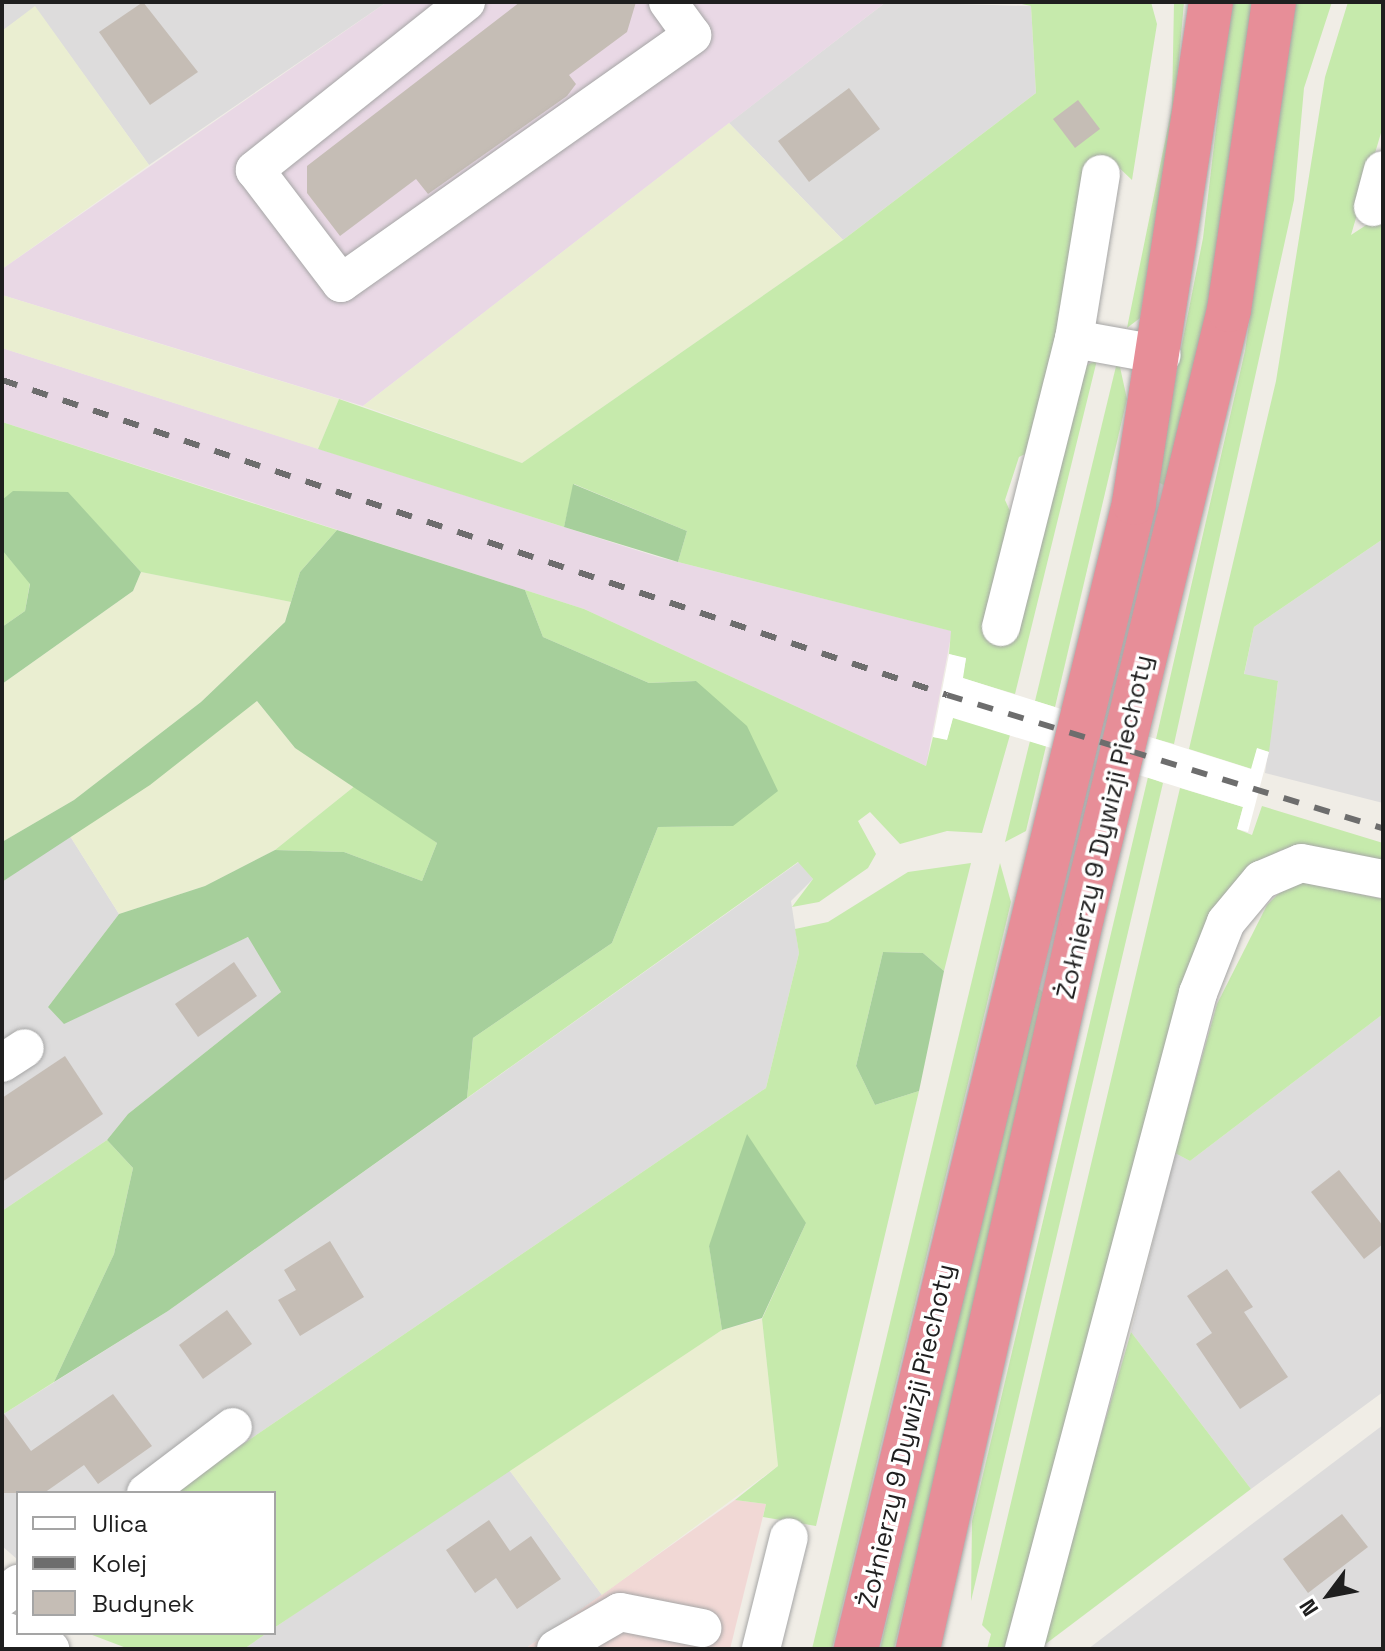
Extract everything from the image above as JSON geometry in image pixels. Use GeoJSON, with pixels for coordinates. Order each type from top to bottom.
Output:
{"type":"FeatureCollection","features":[{"type":"Feature","properties":{"kind":"highway","name":"Żołnierzy 9 Dywizji Piechoty"},"geometry":{"type":"LineString","coordinates":[[856,1649],[1134,503],[1162,355],[1211,2]]}},
{"type":"Feature","properties":{"kind":"highway","name":"Żołnierzy 9 Dywizji Piechoty"},"geometry":{"type":"LineString","coordinates":[[918,1649],[1082,917],[1229,310],[1274,2]]}},
{"type":"Feature","properties":{"kind":"street"},"geometry":{"type":"LineString","coordinates":[[466,2],[255,170],[341,283],[692,35],[668,2]]}},
{"type":"Feature","properties":{"kind":"street"},"geometry":{"type":"LineString","coordinates":[[1373,207],[1383,170]]}},
{"type":"Feature","properties":{"kind":"street"},"geometry":{"type":"LineString","coordinates":[[1001,627],[1074,339],[1101,174]]}},
{"type":"Feature","properties":{"kind":"street"},"geometry":{"type":"LineString","coordinates":[[1074,339],[1162,355]]}},
{"type":"Feature","properties":{"kind":"street"},"geometry":{"type":"LineString","coordinates":[[1024,1649],[1198,993],[1226,922],[1247,891],[1279,869],[1320,861],[1383,879]]}},
{"type":"Feature","properties":{"kind":"street"},"geometry":{"type":"LineString","coordinates":[[149,1491],[233,1427]]}},
{"type":"Feature","properties":{"kind":"street"},"geometry":{"type":"LineString","coordinates":[[761,1649],[789,1537]]}},
{"type":"Feature","properties":{"kind":"street"},"geometry":{"type":"LineString","coordinates":[[556,1649],[620,1612],[702,1628]]}},
{"type":"Feature","properties":{"kind":"street"},"geometry":{"type":"LineString","coordinates":[[2,1630],[50,1649]]}},
{"type":"Feature","properties":{"kind":"shaded area"},"geometry":{"type":"Polygon","coordinates":[[[2,2],[387,2],[149,165],[35,7],[2,31],[2,2]]]}},
{"type":"Feature","properties":{"kind":"shaded area"},"geometry":{"type":"Polygon","coordinates":[[[387,2],[886,2],[363,406],[2,295],[2,269],[387,2]]]}},
{"type":"Feature","properties":{"kind":"shaded area"},"geometry":{"type":"Polygon","coordinates":[[[886,2],[1031,6],[1036,93],[843,240],[729,123],[886,2]]]}},
{"type":"Feature","properties":{"kind":"shaded area"},"geometry":{"type":"Polygon","coordinates":[[[2,348],[658,557],[952,631],[926,766],[584,609],[2,422],[2,348]]]}},
{"type":"Feature","properties":{"kind":"shaded area"},"geometry":{"type":"Polygon","coordinates":[[[1383,539],[1383,803],[1265,773],[1278,682],[1244,675],[1254,627],[1383,539]]]}},
{"type":"Feature","properties":{"kind":"shaded area"},"geometry":{"type":"Polygon","coordinates":[[[70,836],[119,914],[48,1007],[249,937],[281,992],[128,1114],[107,1140],[2,1211],[2,1076],[36,1051],[20,1028],[2,1040],[2,882],[70,836]]]}},
{"type":"Feature","properties":{"kind":"shaded area"},"geometry":{"type":"Polygon","coordinates":[[[799,862],[813,879],[791,901],[799,953],[766,1088],[174,1491],[16,1491],[16,1558],[2,1546],[2,1415],[168,1311],[799,862]]]}},
{"type":"Feature","properties":{"kind":"shaded area"},"geometry":{"type":"Polygon","coordinates":[[[1383,1014],[1383,1392],[1251,1489],[1131,1332],[1175,1153],[1190,1161],[1383,1014]]]}},
{"type":"Feature","properties":{"kind":"shaded area"},"geometry":{"type":"Polygon","coordinates":[[[1383,1425],[1383,1649],[1088,1649],[1256,1521],[1383,1425]]]}},
{"type":"Feature","properties":{"kind":"shaded area"},"geometry":{"type":"Polygon","coordinates":[[[507,1467],[602,1595],[525,1649],[244,1649],[264,1635],[276,1635],[276,1627],[507,1467]]]}},
{"type":"Feature","properties":{"kind":"shaded area"},"geometry":{"type":"Polygon","coordinates":[[[735,1500],[766,1504],[730,1649],[525,1649],[735,1500]]]}},
{"type":"Feature","properties":{"kind":"green space"},"geometry":{"type":"Polygon","coordinates":[[[1012,2],[1151,2],[1157,24],[1132,180],[1113,162],[1031,451],[1019,457],[1005,500],[1015,522],[1081,368],[1097,360],[1015,694],[962,678],[966,659],[949,654],[951,631],[678,562],[687,531],[574,484],[564,527],[318,449],[339,399],[522,463],[843,240],[1036,93],[1031,6],[1012,2]]]}},
{"type":"Feature","properties":{"kind":"green space"},"geometry":{"type":"Polygon","coordinates":[[[1174,2],[1184,2],[1176,93],[1140,318],[1127,328],[1172,107],[1174,2]]]}},
{"type":"Feature","properties":{"kind":"green space"},"geometry":{"type":"Polygon","coordinates":[[[1231,2],[1255,2],[1204,338],[1167,487],[1155,480],[1203,238],[1231,2]]]}},
{"type":"Feature","properties":{"kind":"green space"},"geometry":{"type":"Polygon","coordinates":[[[1296,2],[1332,2],[1304,88],[1294,200],[1174,744],[1156,739],[1245,351],[1296,2]]]}},
{"type":"Feature","properties":{"kind":"green space"},"geometry":{"type":"Polygon","coordinates":[[[1348,2],[1383,2],[1383,126],[1351,235],[1383,214],[1383,539],[1254,627],[1244,674],[1278,681],[1269,752],[1257,749],[1252,769],[1189,749],[1276,381],[1325,77],[1348,2]]]}},
{"type":"Feature","properties":{"kind":"green space"},"geometry":{"type":"Polygon","coordinates":[[[35,6],[149,165],[2,269],[2,31],[35,6]]]}},
{"type":"Feature","properties":{"kind":"green space"},"geometry":{"type":"Polygon","coordinates":[[[729,123],[843,240],[522,463],[363,406],[729,123]]]}},
{"type":"Feature","properties":{"kind":"green space"},"geometry":{"type":"Polygon","coordinates":[[[2,295],[339,399],[318,449],[2,348],[2,295]]]}},
{"type":"Feature","properties":{"kind":"green space"},"geometry":{"type":"Polygon","coordinates":[[[1118,358],[1127,399],[1055,707],[1035,701],[1118,358]]]}},
{"type":"Feature","properties":{"kind":"green space"},"geometry":{"type":"Polygon","coordinates":[[[2,422],[337,530],[300,572],[291,602],[141,572],[67,492],[2,500],[2,422]]]}},
{"type":"Feature","properties":{"kind":"green space"},"geometry":{"type":"Polygon","coordinates":[[[573,484],[687,531],[678,562],[564,527],[573,484]]]}},
{"type":"Feature","properties":{"kind":"green space"},"geometry":{"type":"Polygon","coordinates":[[[13,491],[68,492],[141,572],[133,591],[2,684],[2,627],[25,611],[30,584],[2,550],[2,500],[13,491]]]}},
{"type":"Feature","properties":{"kind":"green space"},"geometry":{"type":"Polygon","coordinates":[[[337,530],[525,590],[543,637],[649,683],[696,681],[747,726],[778,791],[733,826],[658,827],[612,943],[473,1038],[467,1098],[168,1311],[54,1382],[114,1254],[133,1168],[107,1140],[128,1114],[281,992],[248,937],[64,1024],[48,1007],[119,914],[205,886],[275,850],[344,852],[422,881],[437,843],[295,748],[257,701],[150,785],[2,882],[2,842],[74,800],[201,702],[285,622],[300,572],[337,530]]]}},
{"type":"Feature","properties":{"kind":"green space"},"geometry":{"type":"Polygon","coordinates":[[[2,550],[30,583],[25,611],[2,627],[2,550]]]}},
{"type":"Feature","properties":{"kind":"green space"},"geometry":{"type":"Polygon","coordinates":[[[141,572],[291,602],[285,622],[201,702],[74,800],[2,842],[2,684],[133,591],[141,572]]]}},
{"type":"Feature","properties":{"kind":"green space"},"geometry":{"type":"Polygon","coordinates":[[[525,590],[584,609],[926,766],[933,737],[947,739],[953,717],[1010,735],[982,833],[947,831],[900,844],[870,812],[858,821],[876,854],[868,868],[819,902],[792,907],[813,879],[798,862],[467,1098],[473,1038],[612,943],[658,827],[733,826],[696,681],[649,683],[543,637],[525,590]]]}},
{"type":"Feature","properties":{"kind":"green space"},"geometry":{"type":"Polygon","coordinates":[[[257,701],[295,748],[356,785],[275,850],[205,886],[119,914],[70,836],[257,701]]]}},
{"type":"Feature","properties":{"kind":"green space"},"geometry":{"type":"Polygon","coordinates":[[[1030,741],[1046,746],[1026,831],[1005,842],[1030,741]]]}},
{"type":"Feature","properties":{"kind":"green space"},"geometry":{"type":"Polygon","coordinates":[[[1148,777],[1163,783],[971,1601],[972,1521],[1148,777]]]}},
{"type":"Feature","properties":{"kind":"green space"},"geometry":{"type":"Polygon","coordinates":[[[356,785],[437,843],[422,881],[344,852],[275,850],[356,785]]]}},
{"type":"Feature","properties":{"kind":"green space"},"geometry":{"type":"Polygon","coordinates":[[[1180,788],[1243,807],[1237,829],[1252,835],[1262,806],[1383,843],[1383,864],[1281,850],[1240,877],[1183,988],[1004,1649],[987,1649],[991,1634],[982,1625],[1180,788]]]}},
{"type":"Feature","properties":{"kind":"green space"},"geometry":{"type":"Polygon","coordinates":[[[971,863],[944,971],[923,953],[883,952],[856,1066],[875,1105],[919,1091],[816,1526],[763,1517],[766,1504],[735,1500],[778,1466],[762,1319],[806,1223],[709,1245],[722,1330],[276,1627],[276,1491],[174,1491],[766,1088],[799,953],[795,929],[828,922],[908,872],[971,863]]]}},
{"type":"Feature","properties":{"kind":"green space"},"geometry":{"type":"Polygon","coordinates":[[[1000,863],[1011,902],[965,1096],[832,1649],[812,1649],[1000,863]]]}},
{"type":"Feature","properties":{"kind":"green space"},"geometry":{"type":"Polygon","coordinates":[[[1292,880],[1383,899],[1383,1014],[1190,1161],[1175,1153],[1217,1004],[1267,905],[1292,880]]]}},
{"type":"Feature","properties":{"kind":"green space"},"geometry":{"type":"Polygon","coordinates":[[[883,952],[923,953],[944,971],[919,1091],[875,1105],[856,1066],[883,952]]]}},
{"type":"Feature","properties":{"kind":"green space"},"geometry":{"type":"Polygon","coordinates":[[[1035,985],[1048,997],[894,1649],[880,1649],[1035,985]]]}},
{"type":"Feature","properties":{"kind":"green space"},"geometry":{"type":"Polygon","coordinates":[[[747,1134],[806,1223],[762,1318],[722,1330],[709,1246],[747,1134]]]}},
{"type":"Feature","properties":{"kind":"green space"},"geometry":{"type":"Polygon","coordinates":[[[107,1140],[133,1168],[114,1254],[54,1382],[2,1415],[2,1211],[107,1140]]]}},
{"type":"Feature","properties":{"kind":"green space"},"geometry":{"type":"Polygon","coordinates":[[[762,1319],[778,1466],[602,1595],[507,1467],[722,1330],[762,1319]]]}},
{"type":"Feature","properties":{"kind":"green space"},"geometry":{"type":"Polygon","coordinates":[[[1131,1332],[1251,1489],[1039,1649],[1131,1332]]]}},
{"type":"Feature","properties":{"kind":"green space"},"geometry":{"type":"Polygon","coordinates":[[[92,1635],[264,1635],[244,1649],[129,1649],[92,1635]]]}},
{"type":"Feature","properties":{"kind":"pier"},"geometry":{"type":"Polygon","coordinates":[[[949,654],[966,658],[963,678],[1251,769],[1257,748],[1269,752],[1248,832],[1237,829],[1243,807],[953,718],[947,740],[933,737],[949,654]]]}},
{"type":"Feature","properties":{"kind":"building"},"geometry":{"type":"Polygon","coordinates":[[[143,2],[198,72],[150,105],[99,32],[143,2]]]}},
{"type":"Feature","properties":{"kind":"building"},"geometry":{"type":"Polygon","coordinates":[[[520,2],[636,2],[627,32],[569,75],[576,84],[567,96],[428,194],[416,179],[340,236],[307,193],[307,166],[520,2]]]}},
{"type":"Feature","properties":{"kind":"building"},"geometry":{"type":"Polygon","coordinates":[[[849,88],[880,129],[809,182],[778,141],[849,88]]]}},
{"type":"Feature","properties":{"kind":"building"},"geometry":{"type":"Polygon","coordinates":[[[1078,100],[1100,129],[1075,148],[1053,119],[1078,100]]]}},
{"type":"Feature","properties":{"kind":"building"},"geometry":{"type":"Polygon","coordinates":[[[234,962],[257,996],[198,1037],[175,1004],[234,962]]]}},
{"type":"Feature","properties":{"kind":"building"},"geometry":{"type":"Polygon","coordinates":[[[65,1056],[103,1114],[2,1182],[2,1098],[65,1056]]]}},
{"type":"Feature","properties":{"kind":"building"},"geometry":{"type":"Polygon","coordinates":[[[1339,1170],[1383,1226],[1383,1244],[1364,1259],[1311,1192],[1339,1170]]]}},
{"type":"Feature","properties":{"kind":"building"},"geometry":{"type":"Polygon","coordinates":[[[330,1241],[364,1297],[300,1336],[278,1300],[296,1290],[284,1270],[330,1241]]]}},
{"type":"Feature","properties":{"kind":"building"},"geometry":{"type":"Polygon","coordinates":[[[1227,1269],[1253,1307],[1244,1312],[1288,1377],[1240,1409],[1196,1344],[1212,1333],[1187,1296],[1227,1269]]]}},
{"type":"Feature","properties":{"kind":"building"},"geometry":{"type":"Polygon","coordinates":[[[227,1310],[252,1344],[203,1379],[179,1345],[227,1310]]]}},
{"type":"Feature","properties":{"kind":"building"},"geometry":{"type":"Polygon","coordinates":[[[113,1394],[152,1446],[98,1484],[84,1465],[47,1491],[2,1493],[2,1411],[31,1451],[113,1394]]]}},
{"type":"Feature","properties":{"kind":"building"},"geometry":{"type":"Polygon","coordinates":[[[1342,1514],[1368,1547],[1308,1593],[1283,1559],[1342,1514]]]}},
{"type":"Feature","properties":{"kind":"building"},"geometry":{"type":"Polygon","coordinates":[[[489,1520],[510,1551],[531,1536],[561,1579],[517,1609],[496,1578],[475,1593],[446,1550],[489,1520]]]}},
{"type":"Feature","properties":{"kind":"railway"},"geometry":{"type":"LineString","coordinates":[[2,380],[947,695],[1383,828]]}}]}
